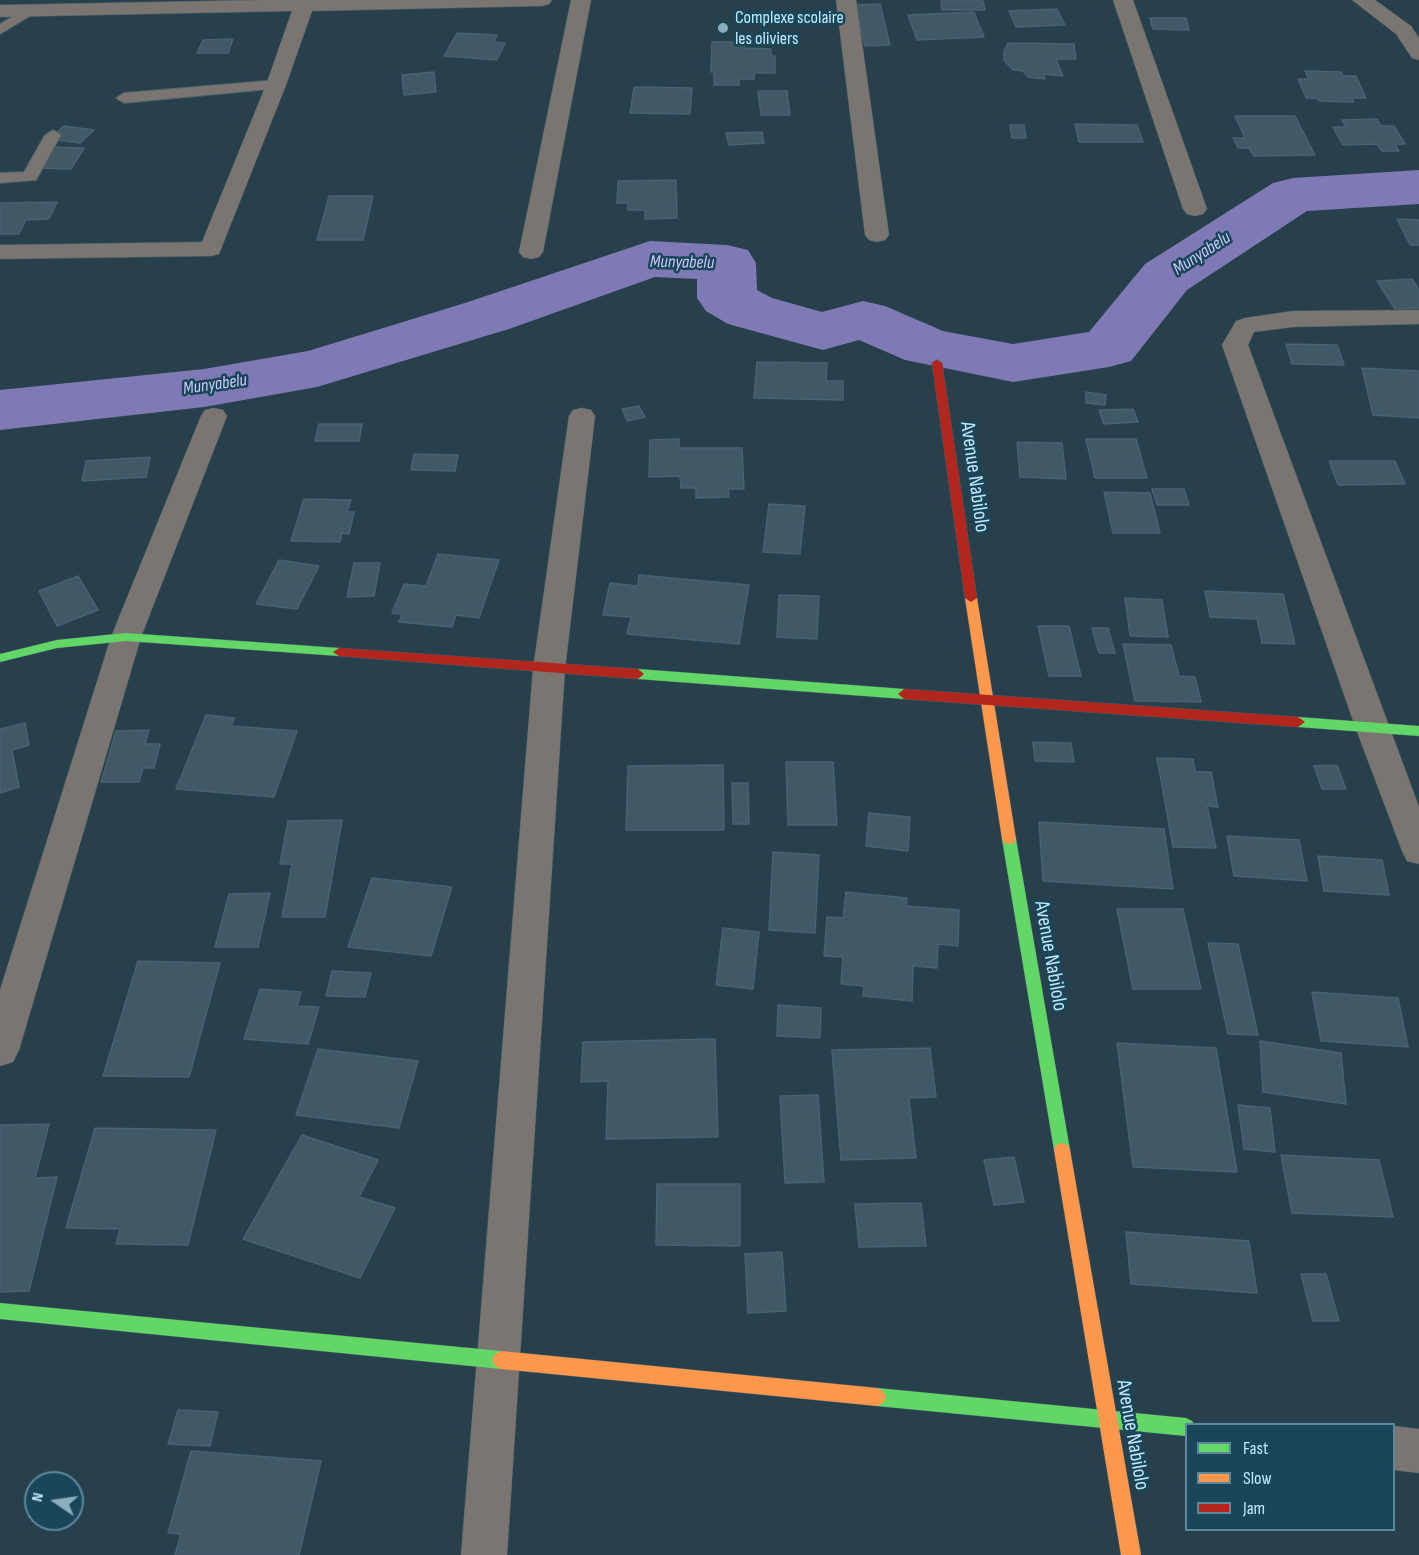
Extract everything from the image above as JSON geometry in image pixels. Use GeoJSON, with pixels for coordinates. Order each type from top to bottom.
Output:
{"type":"FeatureCollection","features":[{"type":"Feature","properties":{"kind":"street"},"geometry":{"type":"LineString","coordinates":[[0,11],[305,3],[542,0]]}},
{"type":"Feature","properties":{"kind":"street"},"geometry":{"type":"LineString","coordinates":[[531,252],[581,0]]}},
{"type":"Feature","properties":{"kind":"street"},"geometry":{"type":"LineString","coordinates":[[846,0],[877,235]]}},
{"type":"Feature","properties":{"kind":"street"},"geometry":{"type":"LineString","coordinates":[[1123,0],[1195,209]]}},
{"type":"Feature","properties":{"kind":"street"},"geometry":{"type":"LineString","coordinates":[[1362,0],[1404,30],[1419,54]]}},
{"type":"Feature","properties":{"kind":"street"},"geometry":{"type":"LineString","coordinates":[[0,252],[211,249],[276,85],[305,3]]}},
{"type":"Feature","properties":{"kind":"street"},"geometry":{"type":"LineString","coordinates":[[1419,317],[1293,319],[1245,326],[1235,345],[1372,729],[1419,851]]}},
{"type":"Feature","properties":{"kind":"street","name":"Avenue Nabilolo"},"geometry":{"type":"LineString","coordinates":[[937,363],[984,699],[1131,1555]]}},
{"type":"Feature","properties":{"kind":"street"},"geometry":{"type":"LineString","coordinates":[[0,1050],[126,637],[214,416]]}},
{"type":"Feature","properties":{"kind":"street"},"geometry":{"type":"LineString","coordinates":[[484,1555],[496,1361],[549,669],[582,416]]}},
{"type":"Feature","properties":{"kind":"street"},"geometry":{"type":"LineString","coordinates":[[0,658],[57,644],[126,637],[1419,731]]}},
{"type":"Feature","properties":{"kind":"street"},"geometry":{"type":"LineString","coordinates":[[0,1311],[1185,1427]]}},
{"type":"Feature","properties":{"kind":"street"},"geometry":{"type":"LineString","coordinates":[[1395,1448],[1419,1451]]}},
{"type":"Feature","properties":{"kind":"lane"},"geometry":{"type":"LineString","coordinates":[[0,30],[30,10]]}},
{"type":"Feature","properties":{"kind":"lane"},"geometry":{"type":"LineString","coordinates":[[124,98],[276,85]]}},
{"type":"Feature","properties":{"kind":"lane"},"geometry":{"type":"LineString","coordinates":[[0,178],[30,177],[53,135]]}},
{"type":"Feature","properties":{"kind":"building"},"geometry":{"type":"Polygon","coordinates":[[[941,1],[983,1],[985,10],[942,10],[941,1]]]}},
{"type":"Feature","properties":{"kind":"building"},"geometry":{"type":"Polygon","coordinates":[[[880,4],[890,45],[865,46],[856,5],[880,4]]]}},
{"type":"Feature","properties":{"kind":"building"},"geometry":{"type":"Polygon","coordinates":[[[1057,9],[1065,25],[1016,27],[1009,11],[1057,9]]]}},
{"type":"Feature","properties":{"kind":"building"},"geometry":{"type":"Polygon","coordinates":[[[974,12],[984,37],[917,40],[908,15],[974,12]]]}},
{"type":"Feature","properties":{"kind":"building"},"geometry":{"type":"Polygon","coordinates":[[[1150,18],[1186,18],[1189,30],[1153,29],[1150,18]]]}},
{"type":"Feature","properties":{"kind":"building"},"geometry":{"type":"Polygon","coordinates":[[[457,33],[497,35],[494,42],[505,43],[497,60],[444,56],[457,33]]]}},
{"type":"Feature","properties":{"kind":"building"},"geometry":{"type":"Polygon","coordinates":[[[233,39],[228,53],[197,53],[203,40],[233,39]]]}},
{"type":"Feature","properties":{"kind":"building"},"geometry":{"type":"Polygon","coordinates":[[[712,42],[744,42],[744,48],[771,49],[771,56],[775,56],[775,73],[754,73],[754,79],[739,79],[739,85],[714,85],[714,72],[711,72],[712,42]]]}},
{"type":"Feature","properties":{"kind":"building"},"geometry":{"type":"Polygon","coordinates":[[[1008,43],[1074,44],[1076,59],[1056,59],[1063,76],[1044,74],[1045,79],[1028,77],[1023,71],[1013,70],[1004,60],[1004,51],[1008,43]]]}},
{"type":"Feature","properties":{"kind":"building"},"geometry":{"type":"Polygon","coordinates":[[[1305,71],[1341,72],[1343,76],[1356,76],[1366,98],[1352,98],[1354,102],[1319,101],[1317,98],[1306,98],[1298,79],[1309,79],[1305,71]]]}},
{"type":"Feature","properties":{"kind":"building"},"geometry":{"type":"Polygon","coordinates":[[[434,72],[436,92],[404,95],[402,75],[434,72]]]}},
{"type":"Feature","properties":{"kind":"building"},"geometry":{"type":"Polygon","coordinates":[[[634,87],[692,88],[690,114],[630,113],[634,87]]]}},
{"type":"Feature","properties":{"kind":"building"},"geometry":{"type":"Polygon","coordinates":[[[758,91],[787,91],[790,115],[761,115],[758,91]]]}},
{"type":"Feature","properties":{"kind":"building"},"geometry":{"type":"Polygon","coordinates":[[[1235,116],[1295,116],[1315,155],[1254,156],[1249,148],[1238,148],[1233,138],[1245,138],[1235,116]]]}},
{"type":"Feature","properties":{"kind":"building"},"geometry":{"type":"Polygon","coordinates":[[[1377,119],[1381,126],[1394,126],[1405,144],[1395,144],[1399,151],[1382,151],[1377,144],[1343,145],[1333,127],[1346,127],[1342,120],[1377,119]]]}},
{"type":"Feature","properties":{"kind":"building"},"geometry":{"type":"Polygon","coordinates":[[[1075,124],[1137,125],[1143,142],[1079,142],[1075,124]]]}},
{"type":"Feature","properties":{"kind":"building"},"geometry":{"type":"Polygon","coordinates":[[[1010,125],[1024,125],[1026,138],[1012,138],[1010,125]]]}},
{"type":"Feature","properties":{"kind":"building"},"geometry":{"type":"Polygon","coordinates":[[[64,126],[94,130],[80,143],[50,139],[64,126]]]}},
{"type":"Feature","properties":{"kind":"building"},"geometry":{"type":"Polygon","coordinates":[[[762,132],[764,143],[729,145],[726,133],[762,132]]]}},
{"type":"Feature","properties":{"kind":"building"},"geometry":{"type":"Polygon","coordinates":[[[51,147],[84,148],[71,169],[38,168],[51,147]]]}},
{"type":"Feature","properties":{"kind":"building"},"geometry":{"type":"Polygon","coordinates":[[[676,180],[677,218],[645,219],[645,210],[628,210],[628,203],[617,203],[618,181],[676,180]]]}},
{"type":"Feature","properties":{"kind":"building"},"geometry":{"type":"Polygon","coordinates":[[[329,196],[373,196],[363,240],[317,240],[329,196]]]}},
{"type":"Feature","properties":{"kind":"building"},"geometry":{"type":"Polygon","coordinates":[[[57,202],[49,219],[26,220],[19,234],[0,234],[0,203],[57,202]]]}},
{"type":"Feature","properties":{"kind":"building"},"geometry":{"type":"Polygon","coordinates":[[[1397,219],[1419,220],[1419,245],[1410,245],[1397,219]]]}},
{"type":"Feature","properties":{"kind":"building"},"geometry":{"type":"Polygon","coordinates":[[[1412,279],[1419,290],[1419,308],[1395,309],[1377,281],[1412,279]]]}},
{"type":"Feature","properties":{"kind":"building"},"geometry":{"type":"Polygon","coordinates":[[[1286,344],[1337,345],[1344,365],[1292,364],[1286,344]]]}},
{"type":"Feature","properties":{"kind":"building"},"geometry":{"type":"Polygon","coordinates":[[[757,362],[827,363],[826,381],[843,381],[843,400],[754,398],[757,362]]]}},
{"type":"Feature","properties":{"kind":"building"},"geometry":{"type":"Polygon","coordinates":[[[1362,368],[1419,371],[1419,418],[1373,415],[1362,368]]]}},
{"type":"Feature","properties":{"kind":"building"},"geometry":{"type":"Polygon","coordinates":[[[1086,392],[1106,395],[1105,405],[1086,403],[1086,392]]]}},
{"type":"Feature","properties":{"kind":"building"},"geometry":{"type":"Polygon","coordinates":[[[639,406],[645,417],[627,421],[622,409],[639,406]]]}},
{"type":"Feature","properties":{"kind":"building"},"geometry":{"type":"Polygon","coordinates":[[[1133,409],[1138,422],[1104,424],[1099,410],[1133,409]]]}},
{"type":"Feature","properties":{"kind":"building"},"geometry":{"type":"Polygon","coordinates":[[[319,424],[362,424],[359,441],[315,441],[319,424]]]}},
{"type":"Feature","properties":{"kind":"building"},"geometry":{"type":"Polygon","coordinates":[[[679,439],[679,448],[742,448],[744,489],[728,489],[729,497],[696,498],[696,488],[681,488],[680,476],[649,477],[650,440],[679,439]]]}},
{"type":"Feature","properties":{"kind":"building"},"geometry":{"type":"Polygon","coordinates":[[[1086,439],[1136,439],[1147,478],[1095,478],[1086,439]]]}},
{"type":"Feature","properties":{"kind":"building"},"geometry":{"type":"Polygon","coordinates":[[[1017,442],[1062,443],[1066,479],[1020,477],[1017,442]]]}},
{"type":"Feature","properties":{"kind":"building"},"geometry":{"type":"Polygon","coordinates":[[[414,454],[458,455],[455,471],[411,470],[414,454]]]}},
{"type":"Feature","properties":{"kind":"building"},"geometry":{"type":"Polygon","coordinates":[[[150,457],[146,477],[82,481],[86,461],[150,457]]]}},
{"type":"Feature","properties":{"kind":"building"},"geometry":{"type":"Polygon","coordinates":[[[1329,461],[1395,461],[1405,484],[1338,485],[1329,461]]]}},
{"type":"Feature","properties":{"kind":"building"},"geometry":{"type":"Polygon","coordinates":[[[1152,489],[1184,489],[1189,505],[1157,505],[1152,489]]]}},
{"type":"Feature","properties":{"kind":"building"},"geometry":{"type":"Polygon","coordinates":[[[1104,492],[1150,493],[1160,533],[1113,533],[1104,492]]]}},
{"type":"Feature","properties":{"kind":"building"},"geometry":{"type":"Polygon","coordinates":[[[304,499],[351,500],[347,512],[354,512],[349,534],[342,533],[340,542],[291,541],[304,499]]]}},
{"type":"Feature","properties":{"kind":"building"},"geometry":{"type":"Polygon","coordinates":[[[769,504],[805,506],[800,554],[763,552],[769,504]]]}},
{"type":"Feature","properties":{"kind":"building"},"geometry":{"type":"Polygon","coordinates":[[[438,554],[499,560],[479,618],[456,615],[452,627],[399,622],[402,614],[392,613],[404,584],[426,586],[438,554]]]}},
{"type":"Feature","properties":{"kind":"building"},"geometry":{"type":"Polygon","coordinates":[[[279,560],[319,566],[297,609],[256,604],[279,560]]]}},
{"type":"Feature","properties":{"kind":"building"},"geometry":{"type":"Polygon","coordinates":[[[354,563],[380,563],[374,596],[347,597],[354,563]]]}},
{"type":"Feature","properties":{"kind":"building"},"geometry":{"type":"Polygon","coordinates":[[[639,575],[749,585],[739,644],[627,634],[631,617],[603,615],[610,583],[638,586],[639,575]]]}},
{"type":"Feature","properties":{"kind":"building"},"geometry":{"type":"Polygon","coordinates":[[[78,576],[98,610],[57,626],[39,591],[78,576]]]}},
{"type":"Feature","properties":{"kind":"building"},"geometry":{"type":"Polygon","coordinates":[[[1205,591],[1283,594],[1295,644],[1262,643],[1257,619],[1210,617],[1205,591]]]}},
{"type":"Feature","properties":{"kind":"building"},"geometry":{"type":"Polygon","coordinates":[[[779,595],[819,596],[817,639],[777,637],[779,595]]]}},
{"type":"Feature","properties":{"kind":"building"},"geometry":{"type":"Polygon","coordinates":[[[1125,598],[1162,600],[1168,637],[1130,636],[1125,598]]]}},
{"type":"Feature","properties":{"kind":"building"},"geometry":{"type":"Polygon","coordinates":[[[1038,626],[1069,626],[1081,676],[1049,676],[1038,626]]]}},
{"type":"Feature","properties":{"kind":"building"},"geometry":{"type":"Polygon","coordinates":[[[1092,628],[1108,628],[1115,653],[1099,653],[1092,628]]]}},
{"type":"Feature","properties":{"kind":"building"},"geometry":{"type":"Polygon","coordinates":[[[1123,644],[1171,645],[1179,676],[1195,677],[1201,702],[1135,701],[1123,644]]]}},
{"type":"Feature","properties":{"kind":"building"},"geometry":{"type":"Polygon","coordinates":[[[206,715],[235,718],[231,726],[297,731],[274,797],[176,789],[206,715]]]}},
{"type":"Feature","properties":{"kind":"building"},"geometry":{"type":"Polygon","coordinates":[[[25,723],[29,745],[12,750],[19,787],[0,793],[0,729],[25,723]]]}},
{"type":"Feature","properties":{"kind":"building"},"geometry":{"type":"Polygon","coordinates":[[[149,730],[145,744],[160,744],[154,768],[143,768],[139,782],[101,782],[116,731],[149,730]]]}},
{"type":"Feature","properties":{"kind":"building"},"geometry":{"type":"Polygon","coordinates":[[[1033,742],[1071,743],[1074,762],[1035,761],[1033,742]]]}},
{"type":"Feature","properties":{"kind":"building"},"geometry":{"type":"Polygon","coordinates":[[[1157,758],[1193,759],[1195,772],[1211,772],[1218,807],[1207,806],[1216,848],[1173,847],[1157,758]]]}},
{"type":"Feature","properties":{"kind":"building"},"geometry":{"type":"Polygon","coordinates":[[[786,762],[833,762],[837,825],[788,825],[786,762]]]}},
{"type":"Feature","properties":{"kind":"building"},"geometry":{"type":"Polygon","coordinates":[[[723,765],[724,830],[626,830],[628,766],[723,765]]]}},
{"type":"Feature","properties":{"kind":"building"},"geometry":{"type":"Polygon","coordinates":[[[1337,765],[1346,789],[1322,789],[1314,766],[1337,765]]]}},
{"type":"Feature","properties":{"kind":"building"},"geometry":{"type":"Polygon","coordinates":[[[732,783],[748,783],[749,824],[733,824],[732,783]]]}},
{"type":"Feature","properties":{"kind":"building"},"geometry":{"type":"Polygon","coordinates":[[[869,813],[910,817],[908,851],[866,846],[869,813]]]}},
{"type":"Feature","properties":{"kind":"building"},"geometry":{"type":"Polygon","coordinates":[[[342,820],[325,917],[282,917],[292,864],[280,864],[288,821],[342,820]]]}},
{"type":"Feature","properties":{"kind":"building"},"geometry":{"type":"Polygon","coordinates":[[[1039,822],[1164,829],[1173,889],[1043,881],[1039,822]]]}},
{"type":"Feature","properties":{"kind":"building"},"geometry":{"type":"Polygon","coordinates":[[[1227,836],[1299,840],[1307,881],[1234,876],[1227,836]]]}},
{"type":"Feature","properties":{"kind":"building"},"geometry":{"type":"Polygon","coordinates":[[[773,852],[819,855],[815,933],[769,930],[773,852]]]}},
{"type":"Feature","properties":{"kind":"building"},"geometry":{"type":"Polygon","coordinates":[[[1318,856],[1382,860],[1389,895],[1324,891],[1318,856]]]}},
{"type":"Feature","properties":{"kind":"building"},"geometry":{"type":"Polygon","coordinates":[[[372,878],[452,887],[431,956],[348,947],[372,878]]]}},
{"type":"Feature","properties":{"kind":"building"},"geometry":{"type":"Polygon","coordinates":[[[846,892],[907,898],[906,906],[959,910],[958,946],[938,944],[937,968],[913,966],[912,1001],[863,996],[864,986],[841,984],[843,957],[824,956],[827,917],[843,918],[846,892]]]}},
{"type":"Feature","properties":{"kind":"building"},"geometry":{"type":"Polygon","coordinates":[[[270,893],[258,947],[215,947],[229,894],[270,893]]]}},
{"type":"Feature","properties":{"kind":"building"},"geometry":{"type":"Polygon","coordinates":[[[1117,909],[1183,909],[1201,989],[1133,989],[1117,909]]]}},
{"type":"Feature","properties":{"kind":"building"},"geometry":{"type":"Polygon","coordinates":[[[723,928],[759,932],[753,989],[716,985],[723,928]]]}},
{"type":"Feature","properties":{"kind":"building"},"geometry":{"type":"Polygon","coordinates":[[[1208,943],[1238,944],[1258,1035],[1228,1034],[1208,943]]]}},
{"type":"Feature","properties":{"kind":"building"},"geometry":{"type":"Polygon","coordinates":[[[138,961],[220,963],[189,1077],[103,1076],[138,961]]]}},
{"type":"Feature","properties":{"kind":"building"},"geometry":{"type":"Polygon","coordinates":[[[332,971],[371,973],[365,997],[326,996],[332,971]]]}},
{"type":"Feature","properties":{"kind":"building"},"geometry":{"type":"Polygon","coordinates":[[[260,989],[301,992],[297,1006],[319,1007],[308,1044],[244,1039],[260,989]]]}},
{"type":"Feature","properties":{"kind":"building"},"geometry":{"type":"Polygon","coordinates":[[[1312,992],[1398,998],[1408,1047],[1321,1041],[1312,992]]]}},
{"type":"Feature","properties":{"kind":"building"},"geometry":{"type":"Polygon","coordinates":[[[778,1005],[821,1008],[820,1038],[777,1036],[778,1005]]]}},
{"type":"Feature","properties":{"kind":"building"},"geometry":{"type":"Polygon","coordinates":[[[715,1039],[718,1137],[606,1139],[608,1081],[581,1082],[583,1042],[715,1039]]]}},
{"type":"Feature","properties":{"kind":"building"},"geometry":{"type":"Polygon","coordinates":[[[1260,1041],[1341,1053],[1346,1104],[1263,1092],[1260,1041]]]}},
{"type":"Feature","properties":{"kind":"building"},"geometry":{"type":"Polygon","coordinates":[[[1117,1043],[1216,1048],[1237,1172],[1133,1167],[1117,1043]]]}},
{"type":"Feature","properties":{"kind":"building"},"geometry":{"type":"Polygon","coordinates":[[[930,1048],[936,1097],[909,1098],[916,1158],[841,1160],[832,1050],[930,1048]]]}},
{"type":"Feature","properties":{"kind":"building"},"geometry":{"type":"Polygon","coordinates":[[[318,1049],[418,1061],[399,1128],[296,1115],[318,1049]]]}},
{"type":"Feature","properties":{"kind":"building"},"geometry":{"type":"Polygon","coordinates":[[[818,1095],[824,1182],[785,1183],[780,1096],[818,1095]]]}},
{"type":"Feature","properties":{"kind":"building"},"geometry":{"type":"Polygon","coordinates":[[[1238,1105],[1270,1108],[1275,1152],[1244,1149],[1238,1105]]]}},
{"type":"Feature","properties":{"kind":"building"},"geometry":{"type":"Polygon","coordinates":[[[49,1124],[35,1178],[57,1177],[29,1291],[0,1292],[0,1125],[49,1124]]]}},
{"type":"Feature","properties":{"kind":"building"},"geometry":{"type":"Polygon","coordinates":[[[95,1128],[216,1130],[188,1245],[116,1244],[120,1229],[66,1228],[95,1128]]]}},
{"type":"Feature","properties":{"kind":"building"},"geometry":{"type":"Polygon","coordinates":[[[302,1135],[378,1160],[359,1197],[395,1208],[360,1278],[243,1239],[302,1135]]]}},
{"type":"Feature","properties":{"kind":"building"},"geometry":{"type":"Polygon","coordinates":[[[1281,1155],[1379,1160],[1393,1217],[1292,1213],[1281,1155]]]}},
{"type":"Feature","properties":{"kind":"building"},"geometry":{"type":"Polygon","coordinates":[[[1014,1157],[1024,1202],[994,1205],[984,1160],[1014,1157]]]}},
{"type":"Feature","properties":{"kind":"building"},"geometry":{"type":"Polygon","coordinates":[[[657,1184],[740,1184],[740,1246],[656,1245],[657,1184]]]}},
{"type":"Feature","properties":{"kind":"building"},"geometry":{"type":"Polygon","coordinates":[[[921,1203],[926,1246],[859,1247],[855,1204],[921,1203]]]}},
{"type":"Feature","properties":{"kind":"building"},"geometry":{"type":"Polygon","coordinates":[[[1126,1232],[1249,1241],[1257,1293],[1131,1284],[1126,1232]]]}},
{"type":"Feature","properties":{"kind":"building"},"geometry":{"type":"Polygon","coordinates":[[[782,1252],[786,1311],[748,1313],[745,1254],[782,1252]]]}},
{"type":"Feature","properties":{"kind":"building"},"geometry":{"type":"Polygon","coordinates":[[[1301,1274],[1326,1274],[1339,1321],[1313,1321],[1301,1274]]]}},
{"type":"Feature","properties":{"kind":"building"},"geometry":{"type":"Polygon","coordinates":[[[178,1410],[218,1412],[210,1446],[168,1444],[178,1410]]]}},
{"type":"Feature","properties":{"kind":"building"},"geometry":{"type":"Polygon","coordinates":[[[191,1451],[321,1461],[299,1555],[175,1555],[181,1534],[168,1533],[191,1451]]]}},
{"type":"Feature","properties":{"kind":"waterway","name":"Munyabelu"},"geometry":{"type":"LineString","coordinates":[[0,410],[204,388],[317,368],[487,316],[650,259],[727,263],[727,298],[750,311],[823,331],[863,319],[927,347],[1013,363],[1109,348],[1166,277],[1293,195],[1419,187]]}},
{"type":"Feature","properties":{"kind":"traffic: fast"},"geometry":{"type":"LineString","coordinates":[[0,658],[57,644],[126,637],[339,652]]}},
{"type":"Feature","properties":{"kind":"traffic: fast"},"geometry":{"type":"LineString","coordinates":[[638,674],[904,694]]}},
{"type":"Feature","properties":{"kind":"traffic: fast"},"geometry":{"type":"LineString","coordinates":[[1298,722],[1419,731]]}},
{"type":"Feature","properties":{"kind":"traffic: fast"},"geometry":{"type":"LineString","coordinates":[[1009,839],[1062,1150]]}},
{"type":"Feature","properties":{"kind":"traffic: fast"},"geometry":{"type":"LineString","coordinates":[[0,1311],[501,1360]]}},
{"type":"Feature","properties":{"kind":"traffic: fast"},"geometry":{"type":"LineString","coordinates":[[877,1397],[1185,1427]]}},
{"type":"Feature","properties":{"kind":"traffic: slow"},"geometry":{"type":"LineString","coordinates":[[971,598],[1009,839]]}},
{"type":"Feature","properties":{"kind":"traffic: slow"},"geometry":{"type":"LineString","coordinates":[[1062,1150],[1131,1555]]}},
{"type":"Feature","properties":{"kind":"traffic: slow"},"geometry":{"type":"LineString","coordinates":[[501,1360],[877,1397]]}},
{"type":"Feature","properties":{"kind":"traffic: jam"},"geometry":{"type":"LineString","coordinates":[[937,363],[971,598]]}},
{"type":"Feature","properties":{"kind":"traffic: jam"},"geometry":{"type":"LineString","coordinates":[[339,652],[638,674]]}},
{"type":"Feature","properties":{"kind":"traffic: jam"},"geometry":{"type":"LineString","coordinates":[[904,694],[1298,722]]}},
{"type":"Feature","properties":{"kind":"place","name":"Complexe scolaire les oliviers"},"geometry":{"type":"Point","coordinates":[723,28]}}]}
